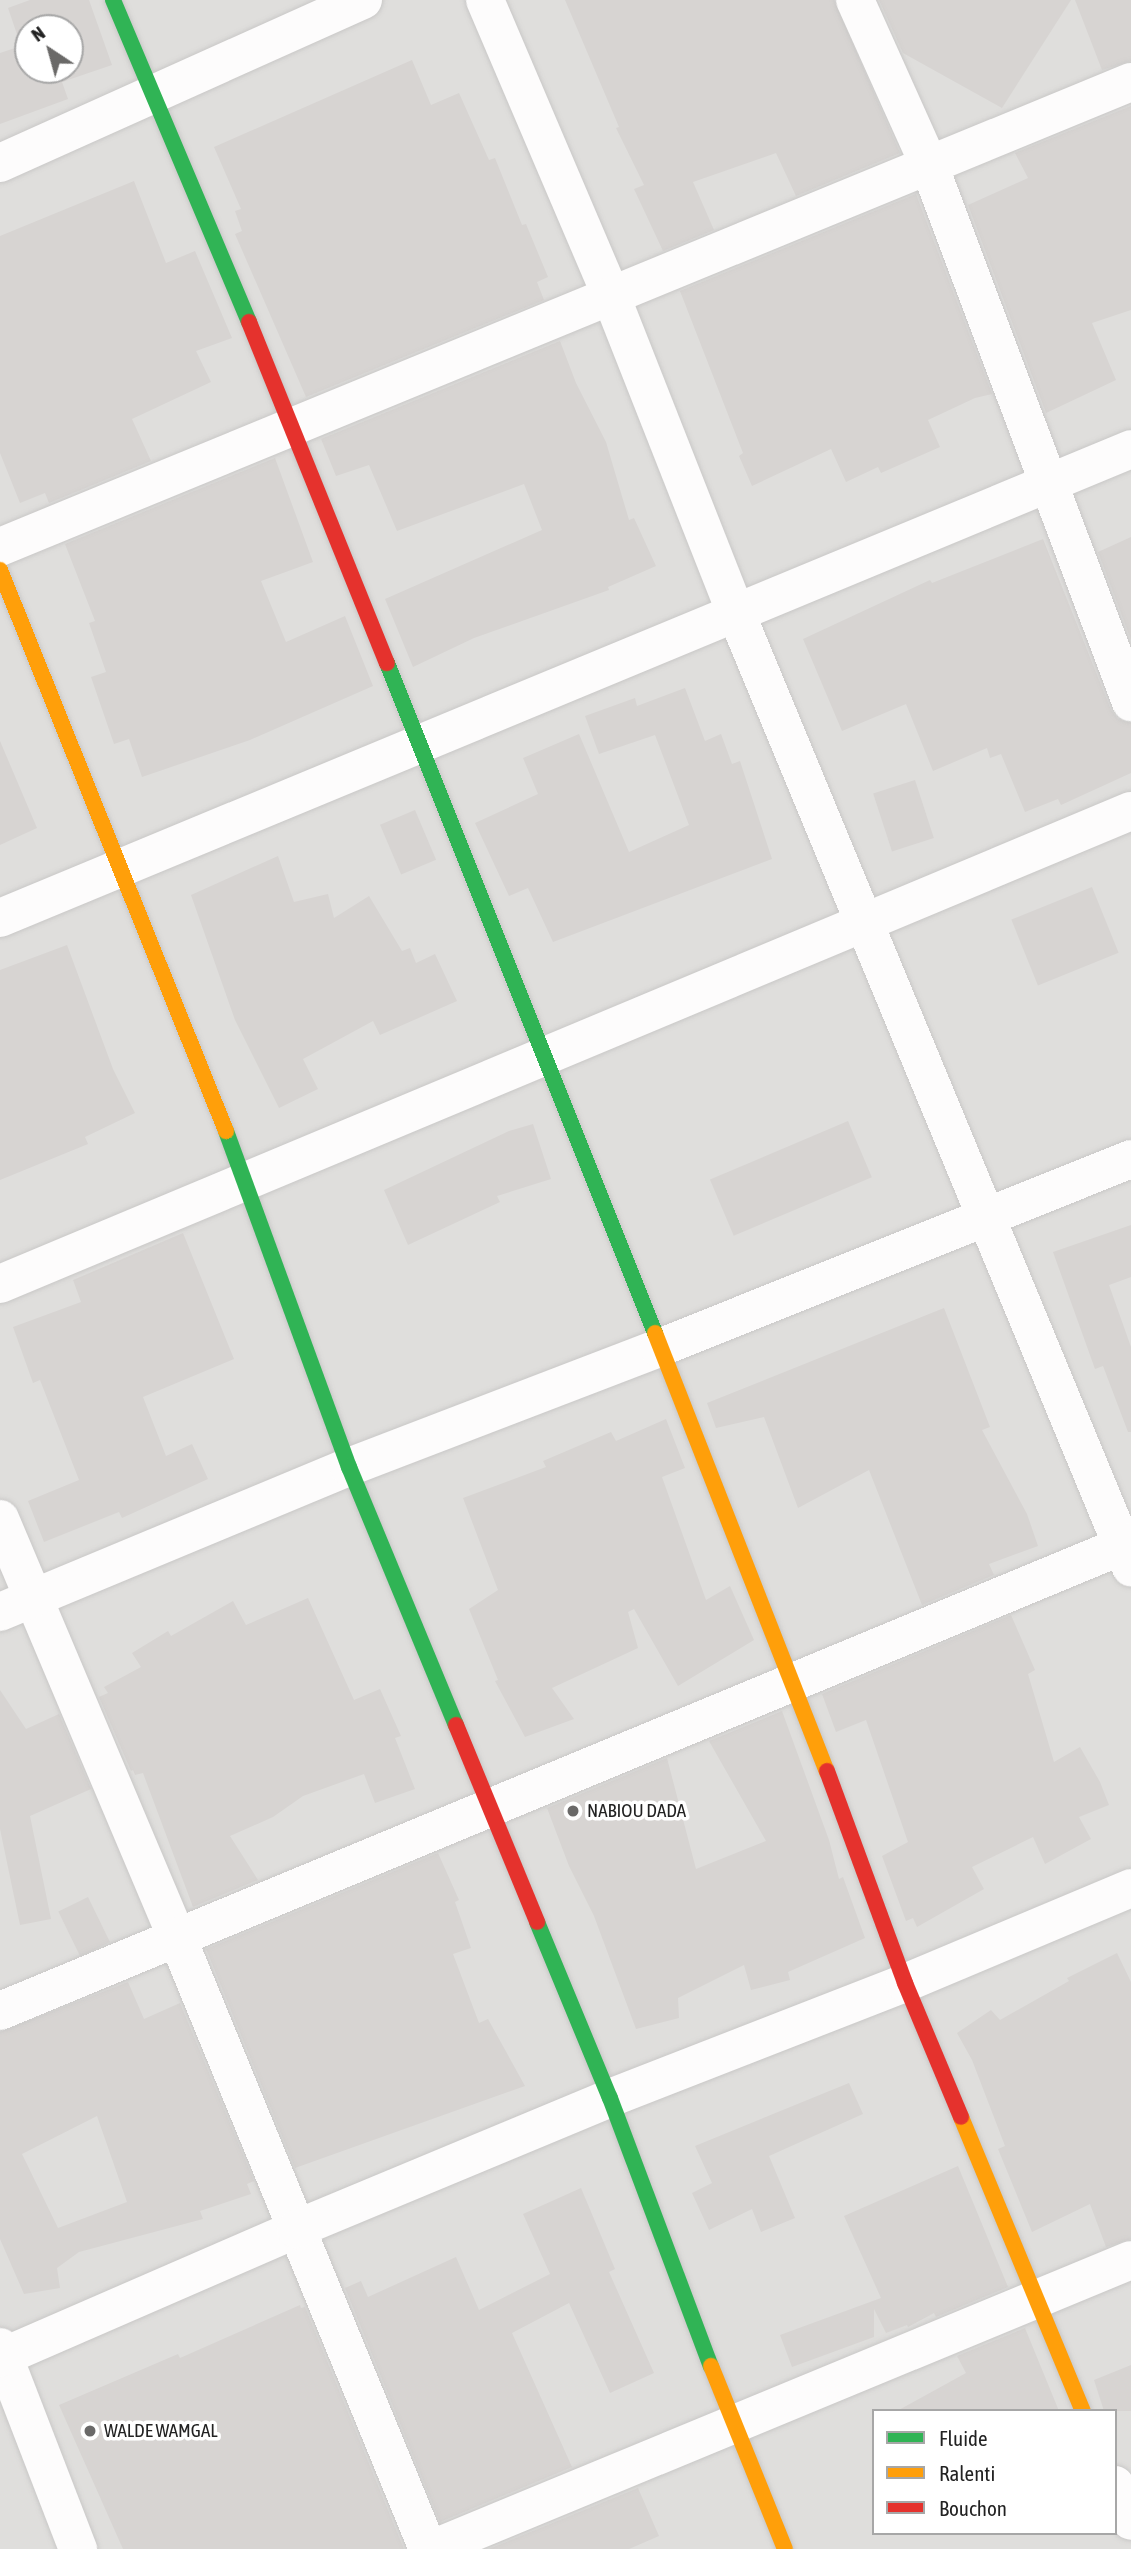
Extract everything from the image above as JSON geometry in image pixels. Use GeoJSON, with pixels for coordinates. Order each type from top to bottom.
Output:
{"type":"FeatureCollection","features":[{"type":"Feature","properties":{"kind":"street"},"geometry":{"type":"LineString","coordinates":[[113,0],[155,94],[293,427],[794,1681],[905,1983],[1082,2409]]}},
{"type":"Feature","properties":{"kind":"street"},"geometry":{"type":"LineString","coordinates":[[0,163],[363,0]]}},
{"type":"Feature","properties":{"kind":"street"},"geometry":{"type":"LineString","coordinates":[[0,2011],[794,1681],[1128,1552],[985,1219],[736,613],[611,296],[485,0]]}},
{"type":"Feature","properties":{"kind":"street"},"geometry":{"type":"LineString","coordinates":[[855,0],[929,165],[1131,702]]}},
{"type":"Feature","properties":{"kind":"street"},"geometry":{"type":"LineString","coordinates":[[0,547],[1131,82]]}},
{"type":"Feature","properties":{"kind":"street"},"geometry":{"type":"LineString","coordinates":[[0,918],[1131,449]]}},
{"type":"Feature","properties":{"kind":"street"},"geometry":{"type":"LineString","coordinates":[[0,570],[118,869],[246,1181],[349,1467],[610,2098],[733,2425],[785,2549]]}},
{"type":"Feature","properties":{"kind":"street"},"geometry":{"type":"LineString","coordinates":[[0,1284],[1131,811]]}},
{"type":"Feature","properties":{"kind":"street"},"geometry":{"type":"LineString","coordinates":[[16,1605],[349,1467],[659,1348],[1131,1159]]}},
{"type":"Feature","properties":{"kind":"street"},"geometry":{"type":"LineString","coordinates":[[0,1520],[16,1605],[177,1937],[430,2549],[1131,2260]]}},
{"type":"Feature","properties":{"kind":"street"},"geometry":{"type":"LineString","coordinates":[[78,2549],[1,2354],[610,2098],[905,1983],[1131,1888]]}},
{"type":"Feature","properties":{"kind":"street"},"geometry":{"type":"LineString","coordinates":[[1117,2490],[1131,2521]]}},
{"type":"Feature","properties":{"kind":"shaded area"},"geometry":{"type":"Polygon","coordinates":[[[0,0],[1131,0],[1131,2549],[0,2549],[0,0]]]}},
{"type":"Feature","properties":{"kind":"building"},"geometry":{"type":"Polygon","coordinates":[[[30,0],[89,0],[112,65],[84,75],[84,14],[14,14],[14,26],[8,8],[30,0]]]}},
{"type":"Feature","properties":{"kind":"building"},"geometry":{"type":"Polygon","coordinates":[[[565,0],[834,0],[900,153],[796,196],[776,153],[693,182],[714,230],[663,251],[634,189],[644,185],[616,128],[619,127],[565,0]]]}},
{"type":"Feature","properties":{"kind":"building"},"geometry":{"type":"Polygon","coordinates":[[[879,0],[1071,0],[1002,108],[903,53],[879,0]]]}},
{"type":"Feature","properties":{"kind":"building"},"geometry":{"type":"Polygon","coordinates":[[[1075,0],[1131,0],[1131,61],[1102,70],[1075,0]]]}},
{"type":"Feature","properties":{"kind":"building"},"geometry":{"type":"Polygon","coordinates":[[[14,48],[14,84],[63,84],[68,99],[0,124],[0,53],[14,48]]]}},
{"type":"Feature","properties":{"kind":"building"},"geometry":{"type":"Polygon","coordinates":[[[412,60],[431,105],[459,93],[489,160],[495,158],[522,225],[526,224],[548,277],[537,282],[544,300],[306,397],[235,234],[242,231],[235,211],[241,209],[214,147],[412,60]]]}},
{"type":"Feature","properties":{"kind":"building"},"geometry":{"type":"Polygon","coordinates":[[[1131,106],[1131,310],[1092,323],[1116,380],[1046,413],[968,205],[1028,178],[1015,153],[1131,106]]]}},
{"type":"Feature","properties":{"kind":"building"},"geometry":{"type":"Polygon","coordinates":[[[134,181],[166,263],[195,251],[232,338],[196,351],[211,382],[132,419],[151,461],[49,503],[45,493],[20,503],[0,453],[0,236],[134,181]]]}},
{"type":"Feature","properties":{"kind":"building"},"geometry":{"type":"Polygon","coordinates":[[[916,194],[992,394],[975,398],[928,420],[940,447],[881,473],[878,467],[846,482],[831,449],[752,486],[739,456],[743,453],[680,291],[916,194]]]}},
{"type":"Feature","properties":{"kind":"building"},"geometry":{"type":"Polygon","coordinates":[[[560,341],[576,383],[606,442],[629,520],[634,518],[656,566],[608,587],[609,590],[474,638],[413,667],[385,599],[542,530],[524,484],[397,531],[369,465],[336,476],[321,439],[560,341]]]}},
{"type":"Feature","properties":{"kind":"building"},"geometry":{"type":"Polygon","coordinates":[[[275,458],[313,562],[261,581],[286,642],[345,616],[373,686],[250,740],[142,777],[129,739],[114,744],[91,677],[106,672],[89,623],[95,621],[65,544],[275,458]]]}},
{"type":"Feature","properties":{"kind":"building"},"geometry":{"type":"Polygon","coordinates":[[[1131,537],[1131,640],[1098,552],[1131,537]]]}},
{"type":"Feature","properties":{"kind":"building"},"geometry":{"type":"Polygon","coordinates":[[[1043,539],[1111,710],[1118,719],[1131,723],[1131,773],[1061,805],[1058,799],[1025,812],[1001,754],[990,758],[987,748],[933,771],[906,704],[842,731],[803,639],[930,580],[932,583],[1043,539]]]}},
{"type":"Feature","properties":{"kind":"building"},"geometry":{"type":"Polygon","coordinates":[[[685,688],[705,741],[721,734],[732,764],[740,761],[772,859],[553,942],[528,888],[509,896],[475,823],[538,794],[523,758],[579,734],[629,852],[689,825],[655,735],[599,754],[585,716],[635,698],[637,706],[685,688]]]}},
{"type":"Feature","properties":{"kind":"building"},"geometry":{"type":"Polygon","coordinates":[[[0,741],[37,828],[0,845],[0,741]]]}},
{"type":"Feature","properties":{"kind":"building"},"geometry":{"type":"Polygon","coordinates":[[[915,780],[934,838],[892,852],[873,794],[915,780]]]}},
{"type":"Feature","properties":{"kind":"building"},"geometry":{"type":"Polygon","coordinates":[[[415,810],[436,860],[401,875],[380,825],[415,810]]]}},
{"type":"Feature","properties":{"kind":"building"},"geometry":{"type":"Polygon","coordinates":[[[278,856],[294,902],[328,894],[334,918],[369,896],[402,951],[410,948],[416,963],[435,954],[457,1001],[380,1035],[373,1021],[303,1059],[318,1089],[279,1108],[235,1020],[191,895],[278,856]]]}},
{"type":"Feature","properties":{"kind":"building"},"geometry":{"type":"Polygon","coordinates":[[[1092,887],[1119,953],[1038,985],[1011,920],[1092,887]]]}},
{"type":"Feature","properties":{"kind":"building"},"geometry":{"type":"Polygon","coordinates":[[[67,945],[113,1069],[135,1113],[85,1137],[88,1144],[0,1180],[0,970],[67,945]]]}},
{"type":"Feature","properties":{"kind":"building"},"geometry":{"type":"Polygon","coordinates":[[[848,1121],[872,1177],[734,1236],[710,1180],[848,1121]]]}},
{"type":"Feature","properties":{"kind":"building"},"geometry":{"type":"Polygon","coordinates":[[[533,1124],[551,1179],[497,1196],[500,1202],[408,1245],[384,1190],[509,1131],[533,1124]]]}},
{"type":"Feature","properties":{"kind":"building"},"geometry":{"type":"Polygon","coordinates":[[[1131,1225],[1131,1277],[1109,1285],[1131,1347],[1131,1432],[1128,1432],[1103,1366],[1095,1369],[1053,1252],[1131,1225]]]}},
{"type":"Feature","properties":{"kind":"building"},"geometry":{"type":"Polygon","coordinates":[[[183,1233],[234,1359],[143,1397],[166,1456],[192,1444],[208,1479],[122,1518],[119,1512],[44,1542],[28,1501],[79,1480],[40,1380],[33,1383],[13,1327],[81,1302],[73,1280],[183,1233]]]}},
{"type":"Feature","properties":{"kind":"building"},"geometry":{"type":"Polygon","coordinates":[[[944,1308],[990,1427],[982,1430],[1027,1514],[1038,1546],[989,1564],[994,1575],[922,1605],[869,1470],[798,1508],[764,1417],[716,1428],[707,1403],[944,1308]]]}},
{"type":"Feature","properties":{"kind":"building"},"geometry":{"type":"Polygon","coordinates":[[[666,1419],[685,1468],[662,1477],[706,1600],[730,1586],[754,1640],[678,1686],[634,1609],[628,1612],[638,1648],[552,1688],[574,1719],[525,1737],[495,1681],[498,1680],[469,1609],[498,1590],[463,1498],[546,1467],[543,1461],[611,1432],[616,1441],[666,1419]]]}},
{"type":"Feature","properties":{"kind":"building"},"geometry":{"type":"Polygon","coordinates":[[[308,1598],[354,1700],[380,1689],[401,1736],[395,1738],[415,1789],[375,1803],[364,1774],[303,1796],[273,1817],[230,1836],[258,1880],[193,1907],[143,1773],[135,1775],[133,1770],[131,1771],[99,1697],[108,1693],[104,1687],[141,1667],[132,1653],[168,1631],[171,1636],[233,1601],[246,1625],[308,1598]]]}},
{"type":"Feature","properties":{"kind":"building"},"geometry":{"type":"Polygon","coordinates":[[[1011,1615],[1035,1670],[1028,1674],[1054,1762],[1080,1747],[1100,1782],[1109,1805],[1079,1817],[1091,1839],[1045,1864],[1033,1837],[972,1867],[984,1889],[917,1927],[913,1918],[906,1921],[882,1856],[908,1842],[866,1720],[836,1732],[822,1694],[1011,1615]]]}},
{"type":"Feature","properties":{"kind":"building"},"geometry":{"type":"Polygon","coordinates":[[[0,1690],[26,1729],[59,1714],[91,1789],[30,1816],[51,1919],[20,1925],[0,1829],[0,1690]]]}},
{"type":"Feature","properties":{"kind":"building"},"geometry":{"type":"Polygon","coordinates":[[[782,1711],[829,1840],[839,1879],[843,1877],[865,1938],[788,1972],[790,1980],[751,1990],[744,1965],[678,1998],[679,2018],[636,2029],[594,1916],[569,1866],[547,1808],[667,1758],[696,1869],[766,1841],[709,1741],[782,1711]]]}},
{"type":"Feature","properties":{"kind":"building"},"geometry":{"type":"Polygon","coordinates":[[[438,1853],[459,1900],[455,1902],[471,1948],[453,1954],[479,2023],[488,2019],[525,2086],[295,2168],[206,1949],[438,1853]]]}},
{"type":"Feature","properties":{"kind":"building"},"geometry":{"type":"Polygon","coordinates":[[[88,1897],[110,1942],[80,1956],[58,1911],[88,1897]]]}},
{"type":"Feature","properties":{"kind":"building"},"geometry":{"type":"Polygon","coordinates":[[[1117,1953],[1131,1982],[1131,2239],[1106,2247],[1090,2204],[1032,2232],[998,2149],[1005,2146],[972,2060],[957,2033],[991,2010],[1000,2020],[1069,1981],[1067,1978],[1117,1953]]]}},
{"type":"Feature","properties":{"kind":"building"},"geometry":{"type":"Polygon","coordinates":[[[128,1982],[144,2019],[180,2003],[254,2181],[247,2184],[251,2194],[200,2211],[203,2219],[79,2252],[57,2268],[60,2288],[24,2294],[0,2239],[0,2032],[128,1982]],[[97,2116],[22,2154],[58,2228],[127,2202],[97,2116]]]}},
{"type":"Feature","properties":{"kind":"building"},"geometry":{"type":"Polygon","coordinates":[[[849,2083],[863,2114],[769,2156],[795,2218],[761,2232],[752,2209],[709,2230],[692,2193],[712,2183],[695,2146],[849,2083]]]}},
{"type":"Feature","properties":{"kind":"building"},"geometry":{"type":"Polygon","coordinates":[[[958,2166],[1008,2287],[936,2317],[934,2313],[908,2327],[907,2325],[886,2333],[874,2309],[874,2337],[792,2367],[780,2335],[881,2298],[844,2216],[958,2166]]]}},
{"type":"Feature","properties":{"kind":"building"},"geometry":{"type":"Polygon","coordinates":[[[581,2188],[615,2269],[609,2272],[654,2373],[610,2393],[569,2303],[512,2333],[572,2467],[440,2522],[345,2288],[361,2281],[368,2297],[456,2257],[479,2310],[550,2274],[523,2214],[581,2188]]]}},
{"type":"Feature","properties":{"kind":"building"},"geometry":{"type":"Polygon","coordinates":[[[300,2305],[301,2308],[305,2307],[404,2549],[123,2549],[59,2405],[178,2354],[180,2358],[300,2305]]]}},
{"type":"Feature","properties":{"kind":"building"},"geometry":{"type":"Polygon","coordinates":[[[1025,2328],[1058,2409],[901,2409],[966,2373],[957,2356],[1025,2328]]]}},
{"type":"Feature","properties":{"kind":"building"},"geometry":{"type":"Polygon","coordinates":[[[1131,2365],[1131,2411],[1103,2409],[1094,2380],[1131,2365]]]}},
{"type":"Feature","properties":{"kind":"building"},"geometry":{"type":"Polygon","coordinates":[[[638,2488],[659,2536],[629,2549],[489,2549],[638,2488]]]}},
{"type":"Feature","properties":{"kind":"traffic: fast"},"geometry":{"type":"LineString","coordinates":[[113,0],[249,322]]}},
{"type":"Feature","properties":{"kind":"traffic: fast"},"geometry":{"type":"LineString","coordinates":[[387,663],[655,1333]]}},
{"type":"Feature","properties":{"kind":"traffic: fast"},"geometry":{"type":"LineString","coordinates":[[226,1131],[349,1467],[456,1725]]}},
{"type":"Feature","properties":{"kind":"traffic: fast"},"geometry":{"type":"LineString","coordinates":[[537,1922],[610,2098],[711,2366]]}},
{"type":"Feature","properties":{"kind":"traffic: slow"},"geometry":{"type":"LineString","coordinates":[[0,570],[226,1131]]}},
{"type":"Feature","properties":{"kind":"traffic: slow"},"geometry":{"type":"LineString","coordinates":[[655,1333],[827,1771]]}},
{"type":"Feature","properties":{"kind":"traffic: slow"},"geometry":{"type":"LineString","coordinates":[[961,2117],[1082,2409]]}},
{"type":"Feature","properties":{"kind":"traffic: slow"},"geometry":{"type":"LineString","coordinates":[[711,2366],[785,2549]]}},
{"type":"Feature","properties":{"kind":"traffic: jam"},"geometry":{"type":"LineString","coordinates":[[249,322],[387,663]]}},
{"type":"Feature","properties":{"kind":"traffic: jam"},"geometry":{"type":"LineString","coordinates":[[456,1725],[537,1922]]}},
{"type":"Feature","properties":{"kind":"traffic: jam"},"geometry":{"type":"LineString","coordinates":[[827,1771],[905,1983],[961,2117]]}},
{"type":"Feature","properties":{"kind":"place","name":"NABIOU DADA"},"geometry":{"type":"Point","coordinates":[573,1811]}},
{"type":"Feature","properties":{"kind":"place","name":"WALDE WAMGAL"},"geometry":{"type":"Point","coordinates":[90,2431]}}]}
